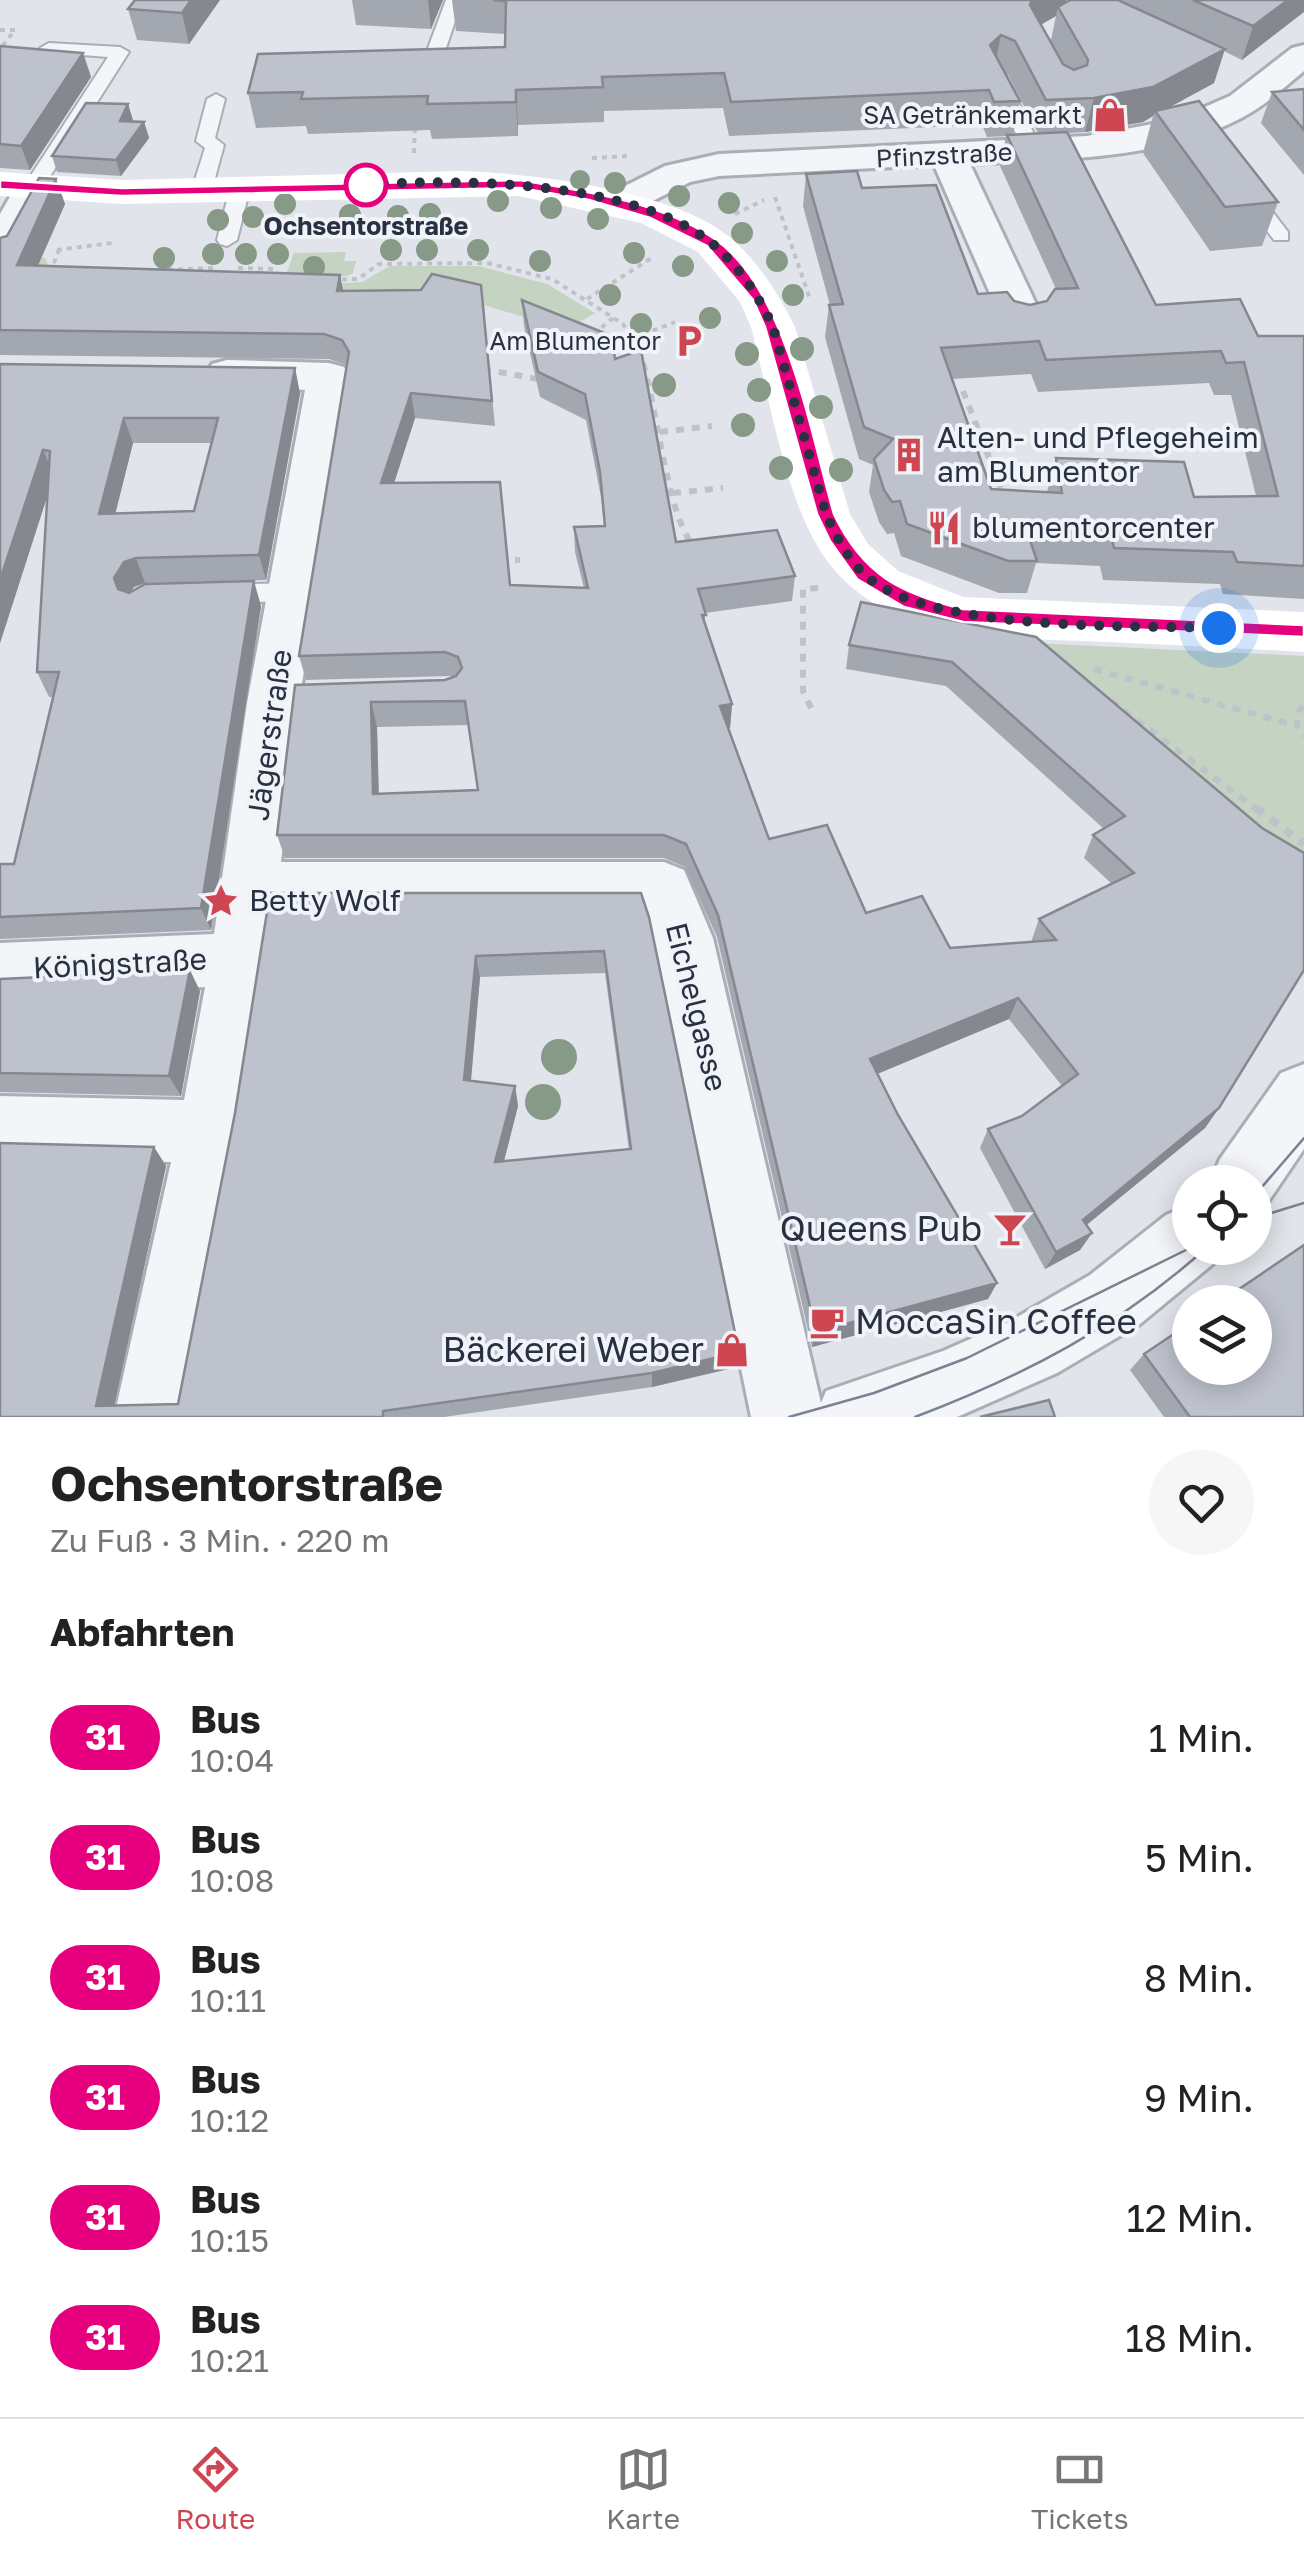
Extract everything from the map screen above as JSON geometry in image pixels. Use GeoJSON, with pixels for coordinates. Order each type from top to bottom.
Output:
{"type":"FeatureCollection","features":[{"type":"Feature","properties":{"kind":"main road"},"geometry":{"type":"LineString","coordinates":[[16,187],[221,189],[520,184],[620,204],[684,227],[712,243],[760,298],[773,327],[826,514],[836,537],[864,574],[911,602],[963,616],[1304,632]]}},
{"type":"Feature","properties":{"kind":"street","name":"Pfinzstraße"},"geometry":{"type":"LineString","coordinates":[[620,204],[678,174],[719,165],[1088,147],[1191,134],[1242,104],[1277,90],[1304,55]]}},
{"type":"Feature","properties":{"kind":"street"},"geometry":{"type":"LineString","coordinates":[[1229,70],[1277,90]]}},
{"type":"Feature","properties":{"kind":"street"},"geometry":{"type":"LineString","coordinates":[[947,154],[1022,321]]}},
{"type":"Feature","properties":{"kind":"street","name":"Pfinzstraße"},"geometry":{"type":"LineString","coordinates":[[684,227],[708,194],[762,168],[800,162]]}},
{"type":"Feature","properties":{"kind":"street"},"geometry":{"type":"LineString","coordinates":[[0,251],[16,187]]}},
{"type":"Feature","properties":{"kind":"street","name":"Jägerstraße"},"geometry":{"type":"LineString","coordinates":[[151,1417],[210,1132],[240,958],[248,887],[284,696],[292,592],[330,377],[176,373]]}},
{"type":"Feature","properties":{"kind":"street","name":"Eichelgasse"},"geometry":{"type":"LineString","coordinates":[[248,887],[664,886],[682,938],[788,1417]]}},
{"type":"Feature","properties":{"kind":"street","name":"Königstraße"},"geometry":{"type":"LineString","coordinates":[[0,970],[240,958]]}},
{"type":"Feature","properties":{"kind":"street"},"geometry":{"type":"LineString","coordinates":[[1256,1165],[1304,1094]]}},
{"type":"Feature","properties":{"kind":"street"},"geometry":{"type":"LineString","coordinates":[[0,1126],[210,1132]]}},
{"type":"Feature","properties":{"kind":"street"},"geometry":{"type":"LineString","coordinates":[[852,1417],[977,1373],[1048,1342],[1119,1296],[1172,1254]]}},
{"type":"Feature","properties":{"kind":"lane"},"geometry":{"type":"LineString","coordinates":[[436,51],[454,0]]}},
{"type":"Feature","properties":{"kind":"lane"},"geometry":{"type":"LineString","coordinates":[[16,187],[120,52],[49,48]]}},
{"type":"Feature","properties":{"kind":"lane"},"geometry":{"type":"LineString","coordinates":[[996,76],[1033,150]]}},
{"type":"Feature","properties":{"kind":"lane"},"geometry":{"type":"LineString","coordinates":[[216,99],[205,141],[215,145],[227,240]]}},
{"type":"Feature","properties":{"kind":"lane"},"geometry":{"type":"LineString","coordinates":[[1236,178],[1280,236]]}},
{"type":"Feature","properties":{"kind":"lane"},"geometry":{"type":"LineString","coordinates":[[201,594],[292,592]]}},
{"type":"Feature","properties":{"kind":"path"},"geometry":{"type":"LineString","coordinates":[[0,30],[15,30],[0,50]]}},
{"type":"Feature","properties":{"kind":"path"},"geometry":{"type":"LineString","coordinates":[[411,184],[415,116]]}},
{"type":"Feature","properties":{"kind":"path"},"geometry":{"type":"LineString","coordinates":[[762,168],[819,322],[773,327]]}},
{"type":"Feature","properties":{"kind":"path"},"geometry":{"type":"LineString","coordinates":[[587,299],[684,227]]}},
{"type":"Feature","properties":{"kind":"path"},"geometry":{"type":"LineString","coordinates":[[0,251],[94,248],[112,242]]}},
{"type":"Feature","properties":{"kind":"path"},"geometry":{"type":"LineString","coordinates":[[59,250],[52,268],[57,272],[74,272]]}},
{"type":"Feature","properties":{"kind":"path"},"geometry":{"type":"LineString","coordinates":[[324,280],[358,279],[379,264],[487,263],[552,279],[587,299],[634,338],[648,376],[686,537],[695,548],[705,550]]}},
{"type":"Feature","properties":{"kind":"path"},"geometry":{"type":"LineString","coordinates":[[145,270],[220,268]]}},
{"type":"Feature","properties":{"kind":"path"},"geometry":{"type":"LineString","coordinates":[[235,268],[274,269],[289,282]]}},
{"type":"Feature","properties":{"kind":"path"},"geometry":{"type":"LineString","coordinates":[[587,339],[613,318]]}},
{"type":"Feature","properties":{"kind":"path"},"geometry":{"type":"LineString","coordinates":[[634,338],[675,322]]}},
{"type":"Feature","properties":{"kind":"path"},"geometry":{"type":"LineString","coordinates":[[468,366],[540,382],[556,371]]}},
{"type":"Feature","properties":{"kind":"path"},"geometry":{"type":"LineString","coordinates":[[963,392],[1005,496]]}},
{"type":"Feature","properties":{"kind":"path"},"geometry":{"type":"LineString","coordinates":[[660,432],[712,426]]}},
{"type":"Feature","properties":{"kind":"path"},"geometry":{"type":"LineString","coordinates":[[673,493],[723,488]]}},
{"type":"Feature","properties":{"kind":"path"},"geometry":{"type":"LineString","coordinates":[[484,560],[520,560]]}},
{"type":"Feature","properties":{"kind":"path"},"geometry":{"type":"LineString","coordinates":[[811,708],[803,691],[803,589],[830,587],[864,574]]}},
{"type":"Feature","properties":{"kind":"path"},"geometry":{"type":"LineString","coordinates":[[1046,620],[1050,656],[1296,726],[1304,736]]}},
{"type":"Feature","properties":{"kind":"path"},"geometry":{"type":"LineString","coordinates":[[1098,691],[1304,844]]}},
{"type":"Feature","properties":{"kind":"path"},"geometry":{"type":"LineString","coordinates":[[1296,726],[1304,707]]}},
{"type":"Feature","properties":{"kind":"green space"},"geometry":{"type":"Polygon","coordinates":[[[346,252],[344,261],[356,261],[353,273],[347,276],[292,278],[286,274],[294,253],[346,252]]]}},
{"type":"Feature","properties":{"kind":"green space"},"geometry":{"type":"Polygon","coordinates":[[[27,258],[45,258],[54,278],[262,271],[279,283],[296,286],[362,282],[390,266],[479,266],[547,284],[595,313],[566,330],[445,293],[30,288],[27,258]]]}},
{"type":"Feature","properties":{"kind":"green space"},"geometry":{"type":"Polygon","coordinates":[[[1033,643],[1304,656],[1304,878],[1033,643]]]}},
{"type":"Feature","properties":{"kind":"building"},"geometry":{"type":"Polygon","coordinates":[[[135,0],[191,0],[182,13],[128,9],[135,0]]]}},
{"type":"Feature","properties":{"kind":"building"},"geometry":{"type":"Polygon","coordinates":[[[493,0],[1032,0],[1030,5],[1063,64],[1074,70],[1087,65],[1088,60],[1058,7],[1070,0],[1118,0],[1225,49],[1153,87],[1094,98],[1046,100],[1015,41],[1001,35],[990,45],[1020,101],[994,102],[989,90],[731,102],[724,73],[602,77],[603,87],[516,90],[516,102],[427,104],[428,96],[301,99],[303,92],[248,93],[258,54],[505,47],[506,1],[493,0]]]}},
{"type":"Feature","properties":{"kind":"building"},"geometry":{"type":"Polygon","coordinates":[[[1193,0],[1288,0],[1253,26],[1193,0]]]}},
{"type":"Feature","properties":{"kind":"building"},"geometry":{"type":"Polygon","coordinates":[[[0,46],[83,53],[21,146],[0,144],[0,46]]]}},
{"type":"Feature","properties":{"kind":"building"},"geometry":{"type":"Polygon","coordinates":[[[1304,89],[1304,130],[1272,92],[1304,89]]]}},
{"type":"Feature","properties":{"kind":"building"},"geometry":{"type":"Polygon","coordinates":[[[1199,101],[1278,202],[1225,207],[1155,111],[1199,101]]]}},
{"type":"Feature","properties":{"kind":"building"},"geometry":{"type":"Polygon","coordinates":[[[86,103],[128,104],[120,121],[144,122],[116,160],[52,156],[86,103]]]}},
{"type":"Feature","properties":{"kind":"building"},"geometry":{"type":"Polygon","coordinates":[[[1067,132],[1156,305],[1240,299],[1258,336],[1304,336],[1304,566],[1237,562],[1233,552],[1114,548],[1111,534],[1027,531],[1037,561],[1008,561],[907,524],[900,501],[892,502],[884,490],[874,459],[893,439],[864,427],[829,305],[843,304],[806,174],[857,171],[862,188],[936,185],[978,294],[1007,292],[1014,301],[1030,305],[1047,301],[1055,289],[1078,288],[1007,135],[1067,132]],[[1039,341],[941,348],[991,489],[1062,493],[1056,458],[1184,462],[1194,497],[1278,496],[1244,362],[1226,363],[1221,351],[1046,360],[1039,341]]]}},
{"type":"Feature","properties":{"kind":"building"},"geometry":{"type":"Polygon","coordinates":[[[39,178],[56,179],[17,265],[340,275],[337,291],[421,290],[432,274],[481,285],[492,401],[411,393],[381,483],[500,482],[510,585],[588,588],[574,527],[605,526],[600,472],[585,394],[538,372],[522,300],[612,336],[615,359],[641,350],[676,542],[777,530],[795,576],[698,589],[706,615],[702,615],[732,704],[720,706],[769,839],[827,825],[866,913],[922,896],[950,948],[1056,940],[1039,919],[1134,873],[1093,835],[1125,816],[952,662],[849,645],[861,602],[1036,637],[1262,828],[1304,853],[1304,970],[1219,1108],[1083,1220],[1092,1233],[1056,1252],[988,1129],[1022,1116],[1078,1074],[1018,998],[870,1059],[898,1115],[997,1283],[816,1332],[718,915],[686,844],[664,835],[277,835],[295,685],[445,680],[456,676],[462,668],[458,657],[445,652],[299,656],[349,352],[342,340],[324,334],[0,330],[0,238],[7,236],[39,178]],[[465,701],[371,702],[373,794],[478,790],[465,701]]]}},
{"type":"Feature","properties":{"kind":"building"},"geometry":{"type":"Polygon","coordinates":[[[0,364],[295,368],[259,555],[136,558],[124,562],[114,578],[118,589],[129,593],[145,584],[254,581],[201,908],[0,917],[0,864],[14,864],[59,672],[37,672],[50,451],[43,450],[0,580],[0,364]],[[124,418],[99,514],[194,511],[218,418],[124,418]]]}},
{"type":"Feature","properties":{"kind":"building"},"geometry":{"type":"Polygon","coordinates":[[[270,893],[641,893],[739,1352],[652,1373],[383,1411],[383,1417],[0,1417],[0,1143],[154,1147],[96,1406],[178,1404],[235,1113],[270,893]],[[604,951],[476,956],[464,1080],[515,1086],[495,1162],[631,1149],[604,951]]]}},
{"type":"Feature","properties":{"kind":"building"},"geometry":{"type":"Polygon","coordinates":[[[190,970],[169,1076],[0,1073],[0,979],[190,970]]]}},
{"type":"Feature","properties":{"kind":"building"},"geometry":{"type":"Polygon","coordinates":[[[1304,1245],[1304,1417],[1190,1417],[1144,1354],[1172,1335],[1172,1385],[1272,1385],[1272,1285],[1245,1285],[1304,1245]]]}},
{"type":"Feature","properties":{"kind":"building"},"geometry":{"type":"Polygon","coordinates":[[[1049,1400],[1055,1417],[980,1417],[1049,1400]]]}},
{"type":"Feature","properties":{"kind":"tram line"},"geometry":{"type":"LineString","coordinates":[[1272,1175],[1304,1138]]}},
{"type":"Feature","properties":{"kind":"tram line"},"geometry":{"type":"LineString","coordinates":[[1272,1213],[1304,1203]]}},
{"type":"Feature","properties":{"kind":"tram line"},"geometry":{"type":"LineString","coordinates":[[789,1417],[874,1393],[967,1358],[1172,1257]]}},
{"type":"Feature","properties":{"kind":"tram line"},"geometry":{"type":"LineString","coordinates":[[915,1417],[994,1384],[1069,1346],[1139,1302],[1186,1265]]}},
{"type":"Feature","properties":{"kind":"bus line","name":"31"},"geometry":{"type":"LineString","coordinates":[[0,185],[32,190],[122,192],[368,184],[520,184],[591,196],[655,215],[712,243],[760,298],[773,327],[826,514],[836,537],[864,574],[911,602],[963,616],[1304,632]]}},
{"type":"Feature","properties":{"kind":"place","name":"SA Getränkemarkt"},"geometry":{"type":"Point","coordinates":[1110,115]}},
{"type":"Feature","properties":{"kind":"place","name":"Ochsentorstraße"},"geometry":{"type":"Point","coordinates":[366,185]}},
{"type":"Feature","properties":{"kind":"place","name":"Am Blumentor"},"geometry":{"type":"Point","coordinates":[689,341]}},
{"type":"Feature","properties":{"kind":"place","name":"Alten- und Pflegeheim am Blumentor"},"geometry":{"type":"Point","coordinates":[909,455]}},
{"type":"Feature","properties":{"kind":"place","name":"blumentorcenter"},"geometry":{"type":"Point","coordinates":[944,528]}},
{"type":"Feature","properties":{"kind":"place","name":"Betty Wolf"},"geometry":{"type":"Point","coordinates":[221,901]}},
{"type":"Feature","properties":{"kind":"place","name":"Queens Pub"},"geometry":{"type":"Point","coordinates":[1010,1229]}},
{"type":"Feature","properties":{"kind":"place","name":"MoccaSin Coffee"},"geometry":{"type":"Point","coordinates":[827,1322]}},
{"type":"Feature","properties":{"kind":"place","name":"Bäckerei Weber"},"geometry":{"type":"Point","coordinates":[732,1350]}},
{"type":"Feature","properties":{"kind":"route"},"geometry":{"type":"LineString","coordinates":[[366,185],[520,184],[620,204],[672,222],[712,243],[760,298],[773,327],[836,537],[864,574],[911,602],[963,616],[1219,628]]}}]}
